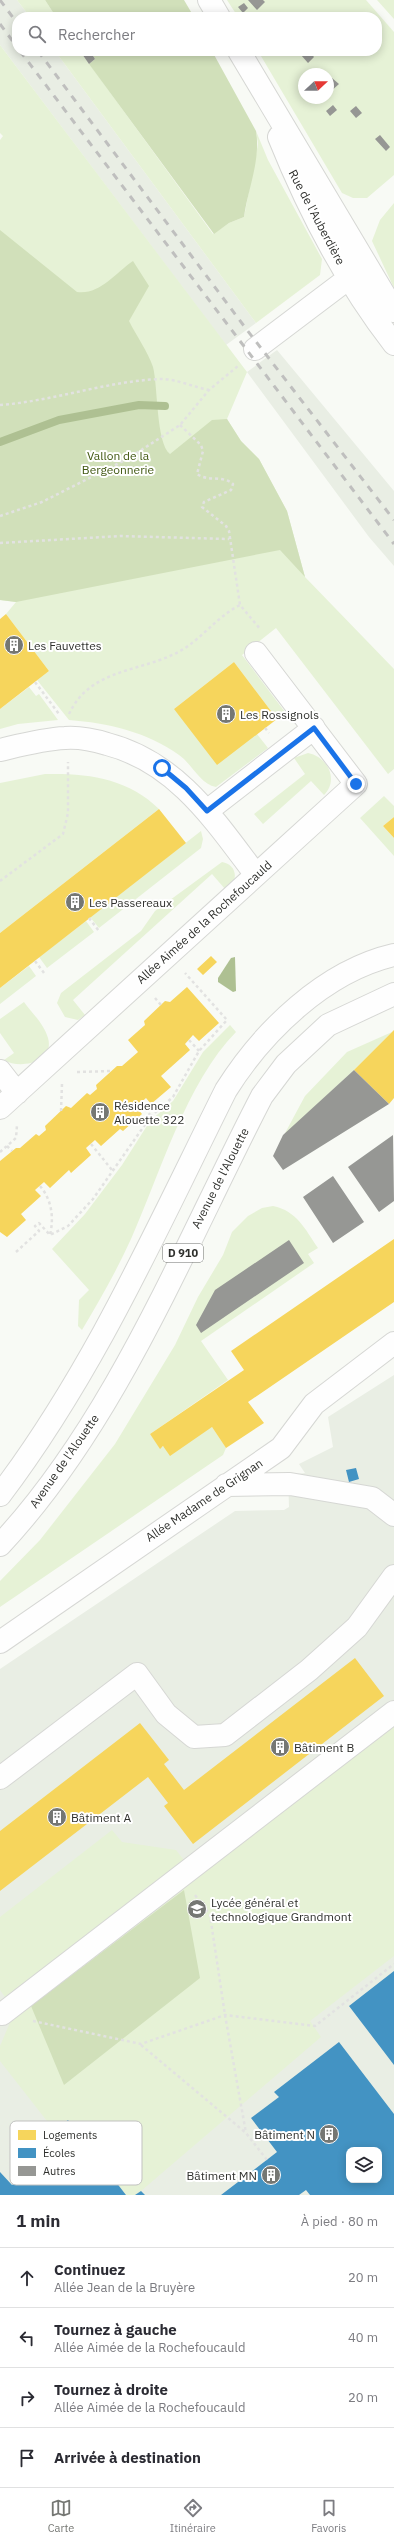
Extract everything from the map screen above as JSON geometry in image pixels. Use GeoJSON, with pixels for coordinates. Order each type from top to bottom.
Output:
{"type":"FeatureCollection","features":[{"type":"Feature","properties":{"kind":"street"},"geometry":{"type":"LineString","coordinates":[[209,0],[216,12]]}},
{"type":"Feature","properties":{"kind":"street","name":"Rue de l'Auberdière"},"geometry":{"type":"LineString","coordinates":[[242,56],[394,311]]}},
{"type":"Feature","properties":{"kind":"street","name":"Rue de l'Auberdière"},"geometry":{"type":"LineString","coordinates":[[257,82],[295,176],[349,278],[394,344]]}},
{"type":"Feature","properties":{"kind":"street"},"geometry":{"type":"LineString","coordinates":[[255,349],[349,278]]}},
{"type":"Feature","properties":{"kind":"street","name":"Allée Aimée de la Rochefoucauld"},"geometry":{"type":"LineString","coordinates":[[0,1108],[356,784],[256,653]]}},
{"type":"Feature","properties":{"kind":"street"},"geometry":{"type":"LineString","coordinates":[[207,811],[314,728]]}},
{"type":"Feature","properties":{"kind":"street"},"geometry":{"type":"LineString","coordinates":[[0,750],[66,737],[90,740],[126,749],[162,768],[186,788],[207,811],[256,875]]}},
{"type":"Feature","properties":{"kind":"street","name":"D 910"},"geometry":{"type":"LineString","coordinates":[[0,1495],[63,1406],[97,1348],[226,1090],[240,1067],[277,1025],[310,996],[361,967],[394,955]]}},
{"type":"Feature","properties":{"kind":"street","name":"Avenue de l'Alouette"},"geometry":{"type":"LineString","coordinates":[[0,1545],[50,1485],[104,1404],[144,1330],[262,1096],[286,1064],[328,1025],[372,1003],[394,994]]}},
{"type":"Feature","properties":{"kind":"street"},"geometry":{"type":"LineString","coordinates":[[372,1003],[394,1004]]}},
{"type":"Feature","properties":{"kind":"street"},"geometry":{"type":"LineString","coordinates":[[0,1071],[17,1092]]}},
{"type":"Feature","properties":{"kind":"street","name":"Allée Madame de Grignan"},"geometry":{"type":"LineString","coordinates":[[0,1642],[281,1448],[314,1404],[394,1343]]}},
{"type":"Feature","properties":{"kind":"street"},"geometry":{"type":"LineString","coordinates":[[226,1485],[290,1484],[372,1498],[394,1515]]}},
{"type":"Feature","properties":{"kind":"street"},"geometry":{"type":"LineString","coordinates":[[0,1778],[137,1674],[166,1714],[194,1737],[225,1735],[309,1670],[357,1627],[394,1576]]}},
{"type":"Feature","properties":{"kind":"street"},"geometry":{"type":"LineString","coordinates":[[1,2014],[394,1712]]}},
{"type":"Feature","properties":{"kind":"path"},"geometry":{"type":"LineString","coordinates":[[0,516],[42,502],[122,461],[180,425],[209,390],[255,349]]}},
{"type":"Feature","properties":{"kind":"path"},"geometry":{"type":"LineString","coordinates":[[0,405],[24,403],[95,388],[162,379],[209,390]]}},
{"type":"Feature","properties":{"kind":"path"},"geometry":{"type":"LineString","coordinates":[[180,425],[201,445],[203,451],[197,474],[201,477],[228,480],[233,484],[231,490],[204,502],[202,507],[226,526],[240,604],[262,632],[256,653]]}},
{"type":"Feature","properties":{"kind":"path"},"geometry":{"type":"LineString","coordinates":[[0,543],[121,536],[229,539]]}},
{"type":"Feature","properties":{"kind":"path"},"geometry":{"type":"LineString","coordinates":[[68,716],[73,706],[93,686],[120,671],[174,654],[196,638],[222,614],[240,604]]}},
{"type":"Feature","properties":{"kind":"path"},"geometry":{"type":"LineString","coordinates":[[35,682],[61,716]]}},
{"type":"Feature","properties":{"kind":"path"},"geometry":{"type":"LineString","coordinates":[[0,881],[63,834],[68,813],[68,774]]}},
{"type":"Feature","properties":{"kind":"path"},"geometry":{"type":"LineString","coordinates":[[89,918],[99,931]]}},
{"type":"Feature","properties":{"kind":"path"},"geometry":{"type":"LineString","coordinates":[[35,961],[44,973]]}},
{"type":"Feature","properties":{"kind":"path"},"geometry":{"type":"LineString","coordinates":[[50,1235],[68,1226],[93,1200],[112,1170],[130,1148],[151,1116],[173,1097],[199,1052],[227,1020],[184,971]]}},
{"type":"Feature","properties":{"kind":"path"},"geometry":{"type":"LineString","coordinates":[[153,996],[161,1005]]}},
{"type":"Feature","properties":{"kind":"path"},"geometry":{"type":"LineString","coordinates":[[189,1040],[199,1052]]}},
{"type":"Feature","properties":{"kind":"path"},"geometry":{"type":"LineString","coordinates":[[70,1072],[111,1071]]}},
{"type":"Feature","properties":{"kind":"path"},"geometry":{"type":"LineString","coordinates":[[61,1111],[62,1080]]}},
{"type":"Feature","properties":{"kind":"path"},"geometry":{"type":"LineString","coordinates":[[141,1104],[151,1116]]}},
{"type":"Feature","properties":{"kind":"path"},"geometry":{"type":"LineString","coordinates":[[0,1152],[16,1138],[17,1121]]}},
{"type":"Feature","properties":{"kind":"path"},"geometry":{"type":"LineString","coordinates":[[91,1144],[112,1170]]}},
{"type":"Feature","properties":{"kind":"path"},"geometry":{"type":"LineString","coordinates":[[7,1146],[12,1151]]}},
{"type":"Feature","properties":{"kind":"path"},"geometry":{"type":"LineString","coordinates":[[40,1186],[46,1194],[53,1220],[50,1235]]}},
{"type":"Feature","properties":{"kind":"path"},"geometry":{"type":"LineString","coordinates":[[16,1252],[39,1231],[35,1226],[39,1223],[50,1235]]}},
{"type":"Feature","properties":{"kind":"path"},"geometry":{"type":"LineString","coordinates":[[180,1875],[210,1914],[225,2015],[246,2133]]}},
{"type":"Feature","properties":{"kind":"path"},"geometry":{"type":"LineString","coordinates":[[141,2044],[225,2015],[315,2026],[394,1964]]}},
{"type":"Feature","properties":{"kind":"path"},"geometry":{"type":"LineString","coordinates":[[1,2014],[141,2044],[246,2133],[267,2160]]}},
{"type":"Feature","properties":{"kind":"shaded area"},"geometry":{"type":"Polygon","coordinates":[[[0,0],[17,0],[26,12],[12,12],[12,56],[59,56],[256,323],[226,345],[0,45],[0,0]]]}},
{"type":"Feature","properties":{"kind":"shaded area"},"geometry":{"type":"Polygon","coordinates":[[[277,350],[394,491],[394,566],[369,537],[247,372],[277,350]]]}},
{"type":"Feature","properties":{"kind":"shaded area"},"geometry":{"type":"Polygon","coordinates":[[[235,957],[236,991],[233,992],[218,982],[218,978],[231,958],[235,957]]]}},
{"type":"Feature","properties":{"kind":"shaded area","name":"Lycée général et technologique Grandmont"},"geometry":{"type":"Polygon","coordinates":[[[394,1375],[394,2195],[0,2195],[0,1669],[235,1511],[284,1510],[289,1507],[288,1475],[305,1473],[299,1464],[333,1447],[328,1417],[394,1375]]]}},
{"type":"Feature","properties":{"kind":"green space"},"geometry":{"type":"Polygon","coordinates":[[[17,0],[45,0],[53,12],[26,12],[17,0]]]}},
{"type":"Feature","properties":{"kind":"green space"},"geometry":{"type":"Polygon","coordinates":[[[45,0],[184,0],[191,12],[53,12],[45,0]]]}},
{"type":"Feature","properties":{"kind":"green space"},"geometry":{"type":"Polygon","coordinates":[[[227,0],[366,0],[376,12],[235,12],[227,0]]]}},
{"type":"Feature","properties":{"kind":"green space"},"geometry":{"type":"Polygon","coordinates":[[[377,0],[394,0],[394,19],[377,0]]]}},
{"type":"Feature","properties":{"kind":"green space"},"geometry":{"type":"Polygon","coordinates":[[[382,18],[394,32],[394,175],[367,198],[353,198],[342,193],[261,56],[382,56],[382,18]]]}},
{"type":"Feature","properties":{"kind":"green space"},"geometry":{"type":"Polygon","coordinates":[[[0,45],[247,372],[227,419],[241,441],[259,459],[287,511],[305,577],[394,669],[394,769],[388,774],[276,628],[242,655],[285,712],[277,719],[234,662],[174,709],[257,734],[268,748],[216,787],[205,782],[179,755],[154,740],[113,726],[69,720],[37,680],[49,671],[6,614],[16,602],[0,600],[0,140],[3,136],[0,133],[0,45]]]}},
{"type":"Feature","properties":{"kind":"green space"},"geometry":{"type":"Polygon","coordinates":[[[59,56],[84,56],[213,234],[229,223],[244,217],[258,144],[256,131],[268,160],[322,259],[320,275],[256,323],[59,56]]]}},
{"type":"Feature","properties":{"kind":"green space"},"geometry":{"type":"Polygon","coordinates":[[[93,56],[215,56],[256,131],[257,152],[244,217],[229,223],[214,234],[89,64],[95,59],[93,56]]]}},
{"type":"Feature","properties":{"kind":"green space"},"geometry":{"type":"Polygon","coordinates":[[[394,203],[394,288],[372,241],[380,220],[394,203]]]}},
{"type":"Feature","properties":{"kind":"green space","name":"Vallon de la Bergeonnerie"},"geometry":{"type":"Polygon","coordinates":[[[0,230],[77,292],[85,292],[100,287],[133,261],[149,286],[129,321],[153,367],[158,414],[165,448],[170,454],[212,420],[227,419],[241,441],[259,459],[287,511],[305,577],[280,550],[16,602],[0,600],[0,230]]]}},
{"type":"Feature","properties":{"kind":"green space"},"geometry":{"type":"Polygon","coordinates":[[[29,687],[36,696],[39,694],[58,720],[18,724],[0,729],[0,709],[29,687]]]}},
{"type":"Feature","properties":{"kind":"green space"},"geometry":{"type":"Polygon","coordinates":[[[308,753],[315,755],[326,764],[331,776],[331,783],[328,789],[324,795],[311,781],[263,824],[254,814],[305,774],[294,758],[308,753]]]}},
{"type":"Feature","properties":{"kind":"green space"},"geometry":{"type":"Polygon","coordinates":[[[45,774],[91,776],[120,784],[134,790],[159,809],[0,933],[0,783],[45,774]]]}},
{"type":"Feature","properties":{"kind":"green space"},"geometry":{"type":"Polygon","coordinates":[[[384,796],[394,806],[394,817],[383,826],[394,838],[394,856],[360,818],[384,796]]]}},
{"type":"Feature","properties":{"kind":"green space"},"geometry":{"type":"Polygon","coordinates":[[[201,831],[203,839],[201,848],[99,928],[90,917],[201,831]]]}},
{"type":"Feature","properties":{"kind":"green space"},"geometry":{"type":"Polygon","coordinates":[[[222,862],[229,864],[233,868],[235,874],[234,881],[225,889],[212,874],[73,1000],[85,1015],[78,1020],[65,1017],[57,1003],[61,993],[141,931],[155,911],[222,862]]]}},
{"type":"Feature","properties":{"kind":"green space"},"geometry":{"type":"Polygon","coordinates":[[[86,921],[94,932],[47,968],[39,957],[86,921]]]}},
{"type":"Feature","properties":{"kind":"green space"},"geometry":{"type":"Polygon","coordinates":[[[29,966],[36,976],[0,1004],[0,988],[29,966]]]}},
{"type":"Feature","properties":{"kind":"green space"},"geometry":{"type":"Polygon","coordinates":[[[24,1002],[44,1028],[49,1046],[46,1053],[35,1062],[27,1064],[11,1063],[4,1060],[14,1053],[0,1033],[0,1019],[24,1002]]]}},
{"type":"Feature","properties":{"kind":"green space"},"geometry":{"type":"Polygon","coordinates":[[[230,1025],[236,1032],[218,1053],[188,1103],[126,1251],[82,1330],[78,1326],[79,1300],[89,1290],[52,1249],[85,1214],[122,1165],[150,1121],[173,1101],[203,1052],[230,1025]]]}},
{"type":"Feature","properties":{"kind":"green space"},"geometry":{"type":"Polygon","coordinates":[[[392,1032],[354,1070],[284,1135],[305,1096],[347,1052],[392,1032]]]}},
{"type":"Feature","properties":{"kind":"green space"},"geometry":{"type":"Polygon","coordinates":[[[273,1206],[288,1212],[300,1222],[318,1248],[308,1254],[314,1263],[201,1341],[228,1380],[150,1434],[160,1448],[212,1427],[226,1448],[223,1455],[0,1607],[0,1581],[40,1540],[115,1444],[175,1345],[198,1297],[223,1255],[232,1232],[248,1216],[262,1208],[273,1206]]]}},
{"type":"Feature","properties":{"kind":"green space"},"geometry":{"type":"Polygon","coordinates":[[[394,1721],[394,1956],[310,2021],[321,2037],[141,2191],[135,2195],[126,2195],[118,2185],[142,2185],[142,2121],[47,2121],[0,2061],[0,2046],[15,2011],[0,1990],[0,1917],[112,1830],[122,1842],[176,1850],[194,1873],[394,1721]]]}},
{"type":"Feature","properties":{"kind":"green space"},"geometry":{"type":"Polygon","coordinates":[[[184,1890],[200,1978],[64,2085],[31,2006],[184,1890]]]}},
{"type":"Feature","properties":{"kind":"building: Logements","name":"Les Fauvettes"},"geometry":{"type":"Polygon","coordinates":[[[6,614],[49,671],[0,709],[0,619],[6,614]]]}},
{"type":"Feature","properties":{"kind":"building: Logements","name":"Les Rossignols"},"geometry":{"type":"Polygon","coordinates":[[[234,662],[277,719],[217,765],[174,709],[234,662]]]}},
{"type":"Feature","properties":{"kind":"building: Logements","name":"Les Passereaux"},"geometry":{"type":"Polygon","coordinates":[[[159,809],[186,843],[0,988],[0,933],[159,809]]]}},
{"type":"Feature","properties":{"kind":"building: Logements"},"geometry":{"type":"Polygon","coordinates":[[[394,817],[394,838],[383,826],[394,817]]]}},
{"type":"Feature","properties":{"kind":"building: Logements"},"geometry":{"type":"Polygon","coordinates":[[[211,956],[217,962],[203,975],[197,969],[211,956]]]}},
{"type":"Feature","properties":{"kind":"building: Logements","name":"Résidence Alouette 322"},"geometry":{"type":"Polygon","coordinates":[[[187,987],[219,1023],[199,1041],[193,1035],[185,1044],[190,1050],[161,1076],[171,1087],[151,1104],[146,1098],[136,1107],[142,1114],[123,1131],[120,1129],[101,1146],[95,1140],[86,1148],[91,1155],[71,1173],[69,1170],[50,1188],[44,1182],[35,1190],[41,1196],[21,1214],[26,1220],[7,1237],[0,1232],[0,1161],[16,1148],[20,1148],[36,1134],[39,1136],[46,1130],[45,1126],[66,1106],[71,1108],[87,1093],[90,1095],[97,1089],[96,1085],[117,1066],[122,1066],[138,1052],[128,1040],[145,1025],[144,1021],[165,1001],[170,1002],[187,987]]]}},
{"type":"Feature","properties":{"kind":"building: Logements"},"geometry":{"type":"Polygon","coordinates":[[[394,1030],[394,1098],[389,1104],[354,1070],[394,1030]]]}},
{"type":"Feature","properties":{"kind":"building: Logements"},"geometry":{"type":"Polygon","coordinates":[[[394,1239],[394,1302],[248,1402],[264,1423],[226,1448],[212,1427],[170,1456],[163,1446],[160,1449],[150,1434],[244,1370],[231,1351],[394,1239]]]}},
{"type":"Feature","properties":{"kind":"building: Logements"},"geometry":{"type":"Polygon","coordinates":[[[355,1658],[384,1696],[193,1844],[164,1806],[168,1803],[148,1777],[0,1891],[0,1831],[140,1723],[169,1760],[164,1764],[184,1790],[355,1658]]]}},
{"type":"Feature","properties":{"kind":"building: Écoles"},"geometry":{"type":"Polygon","coordinates":[[[356,1468],[359,1479],[349,1482],[346,1470],[356,1468]]]}},
{"type":"Feature","properties":{"kind":"building: Écoles"},"geometry":{"type":"Polygon","coordinates":[[[394,1971],[394,2065],[349,2006],[394,1971]]]}},
{"type":"Feature","properties":{"kind":"building: Écoles","name":"Bâtiment N"},"geometry":{"type":"Polygon","coordinates":[[[339,2042],[394,2114],[394,2195],[310,2195],[306,2190],[299,2195],[221,2195],[277,2152],[251,2118],[279,2097],[274,2092],[339,2042]]]}},
{"type":"Feature","properties":{"kind":"building: Écoles"},"geometry":{"type":"Polygon","coordinates":[[[0,2172],[10,2183],[10,2185],[118,2185],[126,2195],[0,2195],[0,2172]]]}},
{"type":"Feature","properties":{"kind":"building: Écoles"},"geometry":{"type":"Polygon","coordinates":[[[141,2191],[145,2195],[135,2195],[141,2191]]]}},
{"type":"Feature","properties":{"kind":"building: Autres"},"geometry":{"type":"Polygon","coordinates":[[[248,0],[263,0],[265,2],[257,10],[248,0]]]}},
{"type":"Feature","properties":{"kind":"building: Autres"},"geometry":{"type":"Polygon","coordinates":[[[244,3],[248,8],[242,12],[238,7],[244,3]]]}},
{"type":"Feature","properties":{"kind":"building: Autres"},"geometry":{"type":"Polygon","coordinates":[[[83,56],[93,56],[95,59],[89,64],[83,56]]]}},
{"type":"Feature","properties":{"kind":"building: Autres"},"geometry":{"type":"Polygon","coordinates":[[[302,56],[313,56],[314,57],[308,63],[302,56]]]}},
{"type":"Feature","properties":{"kind":"building: Autres"},"geometry":{"type":"Polygon","coordinates":[[[334,80],[339,84],[334,88],[334,80]]]}},
{"type":"Feature","properties":{"kind":"building: Autres"},"geometry":{"type":"Polygon","coordinates":[[[333,105],[337,110],[330,116],[326,111],[333,105]]]}},
{"type":"Feature","properties":{"kind":"building: Autres"},"geometry":{"type":"Polygon","coordinates":[[[356,106],[362,113],[356,118],[350,111],[356,106]]]}},
{"type":"Feature","properties":{"kind":"building: Autres"},"geometry":{"type":"Polygon","coordinates":[[[380,135],[390,147],[386,151],[375,139],[380,135]]]}},
{"type":"Feature","properties":{"kind":"building: Autres"},"geometry":{"type":"Polygon","coordinates":[[[354,1070],[389,1104],[283,1170],[273,1156],[283,1135],[354,1070]]]}},
{"type":"Feature","properties":{"kind":"building: Autres"},"geometry":{"type":"Polygon","coordinates":[[[393,1135],[394,1201],[379,1212],[348,1167],[393,1135]]]}},
{"type":"Feature","properties":{"kind":"building: Autres"},"geometry":{"type":"Polygon","coordinates":[[[333,1176],[364,1222],[333,1243],[303,1197],[333,1176]]]}},
{"type":"Feature","properties":{"kind":"building: Autres"},"geometry":{"type":"Polygon","coordinates":[[[289,1240],[304,1263],[201,1333],[196,1325],[215,1290],[289,1240]]]}},
{"type":"Feature","properties":{"kind":"waterway"},"geometry":{"type":"LineString","coordinates":[[0,442],[59,420],[139,405],[165,406]]}},
{"type":"Feature","properties":{"kind":"railway"},"geometry":{"type":"LineString","coordinates":[[0,0],[12,16]]}},
{"type":"Feature","properties":{"kind":"railway"},"geometry":{"type":"LineString","coordinates":[[0,24],[12,40]]}},
{"type":"Feature","properties":{"kind":"railway"},"geometry":{"type":"LineString","coordinates":[[24,56],[394,544]]}},
{"type":"Feature","properties":{"kind":"railway"},"geometry":{"type":"LineString","coordinates":[[42,56],[247,330],[394,520]]}},
{"type":"Feature","properties":{"kind":"place","name":"Les Fauvettes"},"geometry":{"type":"Point","coordinates":[14,645]}},
{"type":"Feature","properties":{"kind":"place","name":"Les Rossignols"},"geometry":{"type":"Point","coordinates":[226,714]}},
{"type":"Feature","properties":{"kind":"place","name":"Les Passereaux"},"geometry":{"type":"Point","coordinates":[75,902]}},
{"type":"Feature","properties":{"kind":"place","name":"Résidence Alouette 322"},"geometry":{"type":"Point","coordinates":[100,1112]}},
{"type":"Feature","properties":{"kind":"place","name":"Bâtiment B"},"geometry":{"type":"Point","coordinates":[280,1747]}},
{"type":"Feature","properties":{"kind":"place","name":"Bâtiment A"},"geometry":{"type":"Point","coordinates":[57,1817]}},
{"type":"Feature","properties":{"kind":"place","name":"Lycée général et technologique Grandmont"},"geometry":{"type":"Point","coordinates":[197,1909]}},
{"type":"Feature","properties":{"kind":"place","name":"Bâtiment N"},"geometry":{"type":"Point","coordinates":[329,2134]}},
{"type":"Feature","properties":{"kind":"place","name":"Bâtiment MN"},"geometry":{"type":"Point","coordinates":[271,2175]}},
{"type":"Feature","properties":{"kind":"route"},"geometry":{"type":"LineString","coordinates":[[162,768],[186,788],[207,811],[314,728],[356,784]]}}]}
